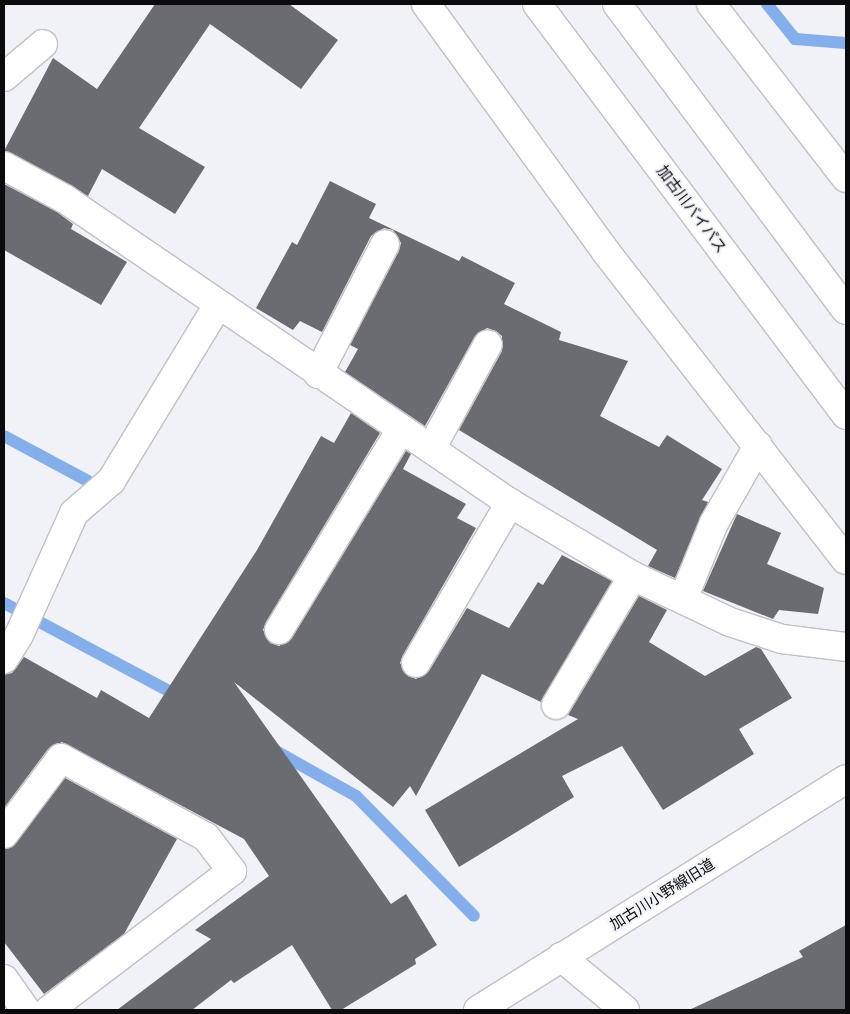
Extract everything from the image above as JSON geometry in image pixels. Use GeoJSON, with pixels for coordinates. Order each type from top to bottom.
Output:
{"type":"FeatureCollection","features":[{"type":"Feature","properties":{"kind":"main road"},"geometry":{"type":"LineString","coordinates":[[426,4],[606,252],[846,560]]}},
{"type":"Feature","properties":{"kind":"main road","name":"加古川バイパス"},"geometry":{"type":"LineString","coordinates":[[537,4],[846,415]]}},
{"type":"Feature","properties":{"kind":"main road"},"geometry":{"type":"LineString","coordinates":[[617,4],[846,310]]}},
{"type":"Feature","properties":{"kind":"main road"},"geometry":{"type":"LineString","coordinates":[[711,4],[846,178]]}},
{"type":"Feature","properties":{"kind":"main road"},"geometry":{"type":"LineString","coordinates":[[4,77],[43,44]]}},
{"type":"Feature","properties":{"kind":"main road"},"geometry":{"type":"LineString","coordinates":[[4,166],[65,199],[318,374],[510,503],[633,576],[730,622],[782,639],[846,647]]}},
{"type":"Feature","properties":{"kind":"main road"},"geometry":{"type":"LineString","coordinates":[[318,374],[386,244]]}},
{"type":"Feature","properties":{"kind":"main road"},"geometry":{"type":"LineString","coordinates":[[4,659],[20,635],[74,513],[111,481],[218,305]]}},
{"type":"Feature","properties":{"kind":"main road"},"geometry":{"type":"LineString","coordinates":[[431,449],[488,344]]}},
{"type":"Feature","properties":{"kind":"main road"},"geometry":{"type":"LineString","coordinates":[[279,630],[400,430]]}},
{"type":"Feature","properties":{"kind":"main road"},"geometry":{"type":"LineString","coordinates":[[683,599],[714,523],[758,446]]}},
{"type":"Feature","properties":{"kind":"main road"},"geometry":{"type":"LineString","coordinates":[[416,664],[510,503]]}},
{"type":"Feature","properties":{"kind":"main road"},"geometry":{"type":"LineString","coordinates":[[556,705],[633,576]]}},
{"type":"Feature","properties":{"kind":"main road"},"geometry":{"type":"LineString","coordinates":[[4,834],[61,758],[206,836],[232,871],[49,1010]]}},
{"type":"Feature","properties":{"kind":"main road","name":"加古川小野線旧道"},"geometry":{"type":"LineString","coordinates":[[478,1010],[846,780]]}},
{"type":"Feature","properties":{"kind":"main road"},"geometry":{"type":"LineString","coordinates":[[561,957],[625,1010]]}},
{"type":"Feature","properties":{"kind":"main road"},"geometry":{"type":"LineString","coordinates":[[4,979],[26,1010]]}},
{"type":"Feature","properties":{"kind":"building"},"geometry":{"type":"Polygon","coordinates":[[[155,4],[289,4],[338,40],[301,89],[210,24],[139,128],[205,167],[175,214],[102,169],[88,196],[4,151],[53,58],[97,89],[155,4]]]}},
{"type":"Feature","properties":{"kind":"building"},"geometry":{"type":"Polygon","coordinates":[[[330,181],[376,204],[369,218],[459,261],[462,256],[515,283],[504,304],[561,332],[559,340],[628,361],[600,416],[659,447],[667,435],[722,469],[702,500],[708,502],[675,578],[648,566],[657,550],[459,430],[502,351],[502,336],[496,331],[487,328],[475,336],[425,426],[345,372],[358,349],[350,345],[399,251],[401,243],[393,230],[384,228],[371,236],[322,332],[300,321],[293,330],[256,308],[292,242],[297,245],[330,181]]]}},
{"type":"Feature","properties":{"kind":"building"},"geometry":{"type":"Polygon","coordinates":[[[4,184],[57,212],[73,224],[71,229],[127,262],[101,305],[4,250],[4,184]]]}},
{"type":"Feature","properties":{"kind":"building"},"geometry":{"type":"Polygon","coordinates":[[[351,413],[380,433],[266,622],[263,630],[270,643],[279,646],[292,638],[406,451],[411,454],[403,469],[466,504],[457,518],[476,528],[403,655],[400,663],[408,676],[416,679],[429,671],[467,608],[509,628],[538,582],[543,585],[562,555],[612,581],[541,702],[482,674],[416,796],[410,786],[393,807],[234,682],[391,904],[406,894],[437,945],[415,959],[416,964],[341,1010],[332,1010],[292,945],[234,983],[231,980],[192,1010],[117,1010],[211,939],[195,930],[269,876],[244,839],[62,742],[48,749],[4,808],[4,675],[12,673],[24,657],[97,698],[101,690],[149,718],[257,550],[321,436],[334,443],[351,413]]]}},
{"type":"Feature","properties":{"kind":"building"},"geometry":{"type":"Polygon","coordinates":[[[737,514],[781,533],[767,564],[824,588],[818,614],[779,610],[773,619],[703,591],[737,514]]]}},
{"type":"Feature","properties":{"kind":"building"},"geometry":{"type":"Polygon","coordinates":[[[639,596],[667,610],[649,642],[705,676],[756,647],[761,649],[792,698],[739,729],[754,754],[663,810],[622,746],[562,776],[574,797],[459,867],[425,810],[578,719],[568,715],[639,596]]]}},
{"type":"Feature","properties":{"kind":"building"},"geometry":{"type":"Polygon","coordinates":[[[65,778],[177,839],[124,934],[44,994],[4,942],[4,849],[16,843],[65,778]]]}},
{"type":"Feature","properties":{"kind":"building"},"geometry":{"type":"Polygon","coordinates":[[[846,925],[846,1010],[689,1010],[803,957],[799,951],[846,925]]]}},
{"type":"Feature","properties":{"kind":"waterway"},"geometry":{"type":"LineString","coordinates":[[767,4],[795,39],[846,43]]}},
{"type":"Feature","properties":{"kind":"waterway"},"geometry":{"type":"LineString","coordinates":[[4,436],[88,481]]}},
{"type":"Feature","properties":{"kind":"waterway"},"geometry":{"type":"LineString","coordinates":[[4,603],[182,698]]}},
{"type":"Feature","properties":{"kind":"waterway"},"geometry":{"type":"LineString","coordinates":[[274,750],[356,796],[474,916]]}}]}
